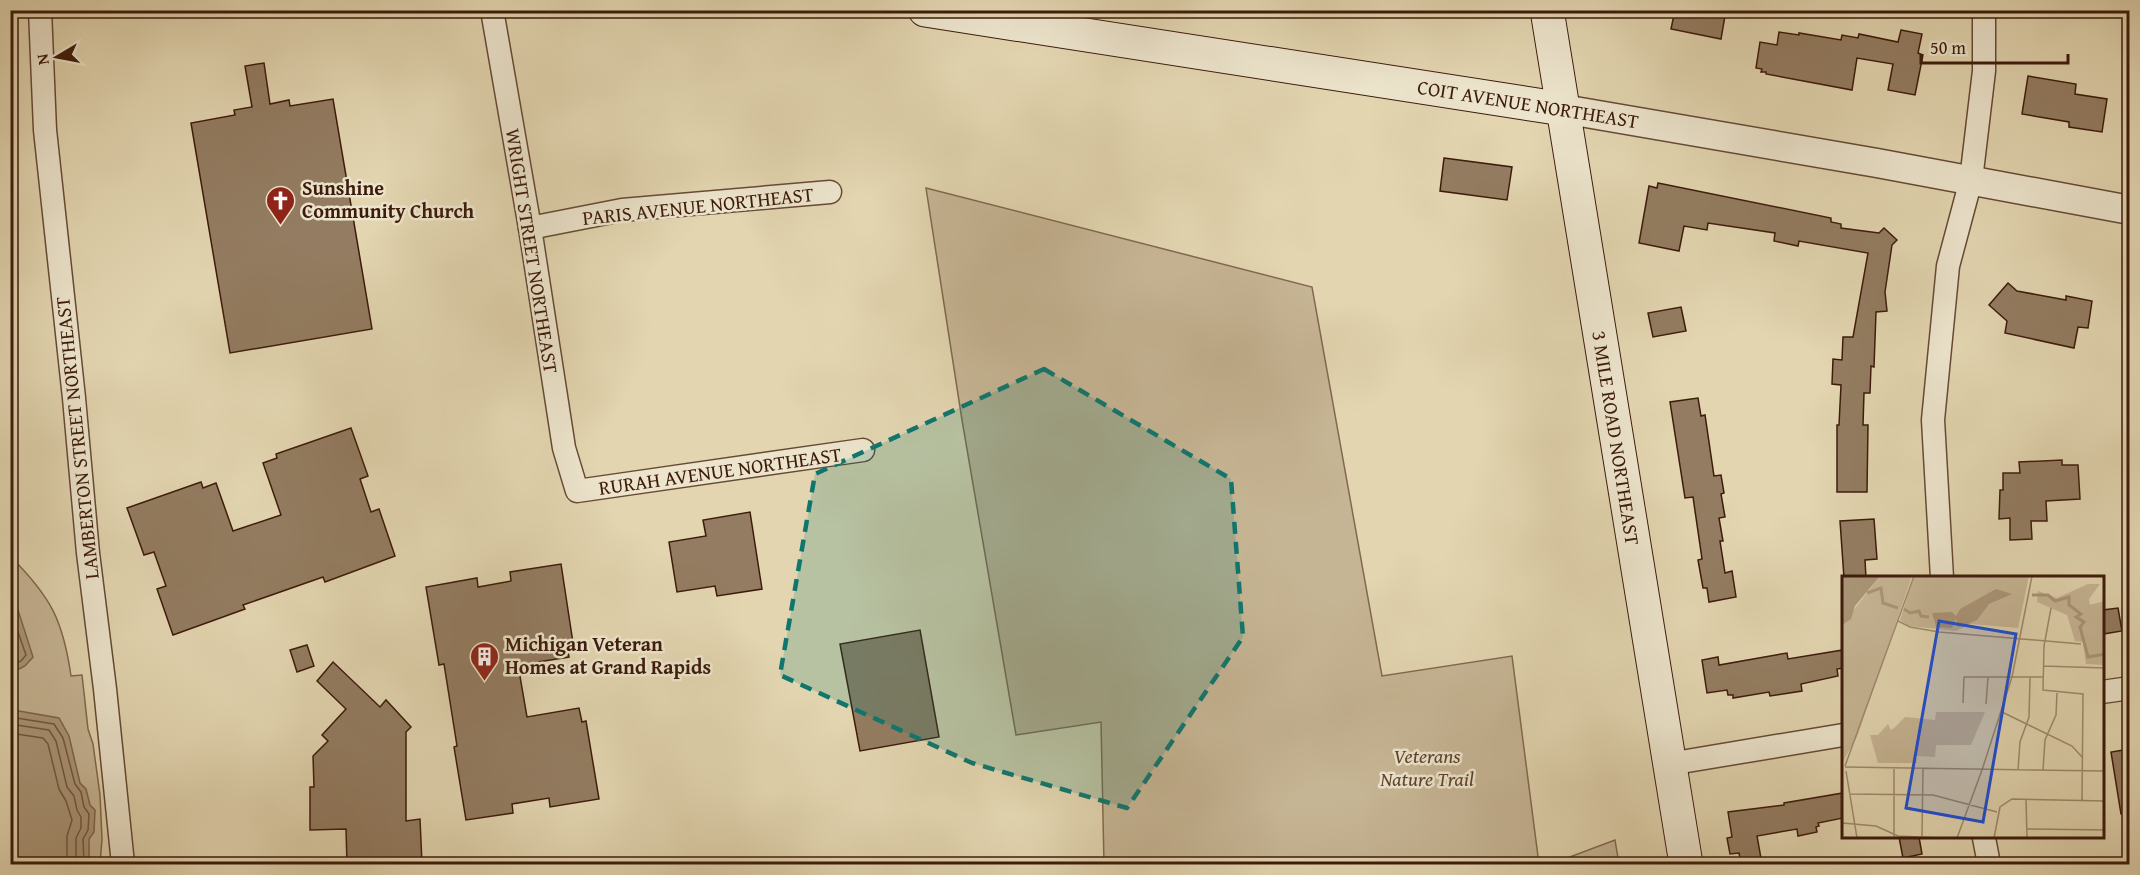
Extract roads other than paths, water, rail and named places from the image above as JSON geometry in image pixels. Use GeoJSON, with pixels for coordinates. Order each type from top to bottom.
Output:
{"type":"FeatureCollection","features":[{"type":"Feature","properties":{"kind":"main road","name":"COIT AVENUE NORTHEAST"},"geometry":{"type":"LineString","coordinates":[[925,10],[1563,109]]}},
{"type":"Feature","properties":{"kind":"main road","name":"3 MILE ROAD NORTHEAST"},"geometry":{"type":"LineString","coordinates":[[1546,10],[1686,864]]}},
{"type":"Feature","properties":{"kind":"street","name":"LAMBERTON STREET NORTHEAST"},"geometry":{"type":"LineString","coordinates":[[40,10],[45,130],[88,553],[123,864]]}},
{"type":"Feature","properties":{"kind":"street","name":"WRIGHT STREET NORTHEAST"},"geometry":{"type":"LineString","coordinates":[[492,10],[530,228],[564,448],[577,491]]}},
{"type":"Feature","properties":{"kind":"street"},"geometry":{"type":"LineString","coordinates":[[1942,576],[1933,420],[1948,266],[1971,180],[1984,71],[1984,10]]}},
{"type":"Feature","properties":{"kind":"street","name":"COIT AVENUE NORTHEAST"},"geometry":{"type":"LineString","coordinates":[[1563,109],[2130,210]]}},
{"type":"Feature","properties":{"kind":"street","name":"PARIS AVENUE NORTHEAST"},"geometry":{"type":"LineString","coordinates":[[530,228],[622,210],[830,192]]}},
{"type":"Feature","properties":{"kind":"street","name":"RURAH AVENUE NORTHEAST"},"geometry":{"type":"LineString","coordinates":[[577,491],[863,450]]}},
{"type":"Feature","properties":{"kind":"street"},"geometry":{"type":"LineString","coordinates":[[2104,692],[2130,688]]}},
{"type":"Feature","properties":{"kind":"street"},"geometry":{"type":"LineString","coordinates":[[1668,764],[1842,735]]}},
{"type":"Feature","properties":{"kind":"street"},"geometry":{"type":"LineString","coordinates":[[1984,839],[1989,864]]}},
{"type":"Feature","properties":{"kind":"water"},"geometry":{"type":"Polygon","coordinates":[[[10,595],[18,610],[33,657],[25,666],[11,673],[10,595]]]}},
{"type":"Feature","properties":{"kind":"water"},"geometry":{"type":"Polygon","coordinates":[[[11,711],[59,718],[69,736],[80,783],[86,789],[90,805],[95,810],[94,832],[89,839],[89,864],[11,864],[11,711]]]}},
{"type":"Feature","properties":{"kind":"place","name":"Sunshine Community Church"},"geometry":{"type":"Point","coordinates":[281,226]}},
{"type":"Feature","properties":{"kind":"place","name":"Michigan Veteran Homes at Grand Rapids"},"geometry":{"type":"Point","coordinates":[484,682]}},
{"type":"Feature","properties":{"kind":"park label","name":"Veterans Nature Trail"},"geometry":{"type":"Point","coordinates":[1427,768]}}]}
